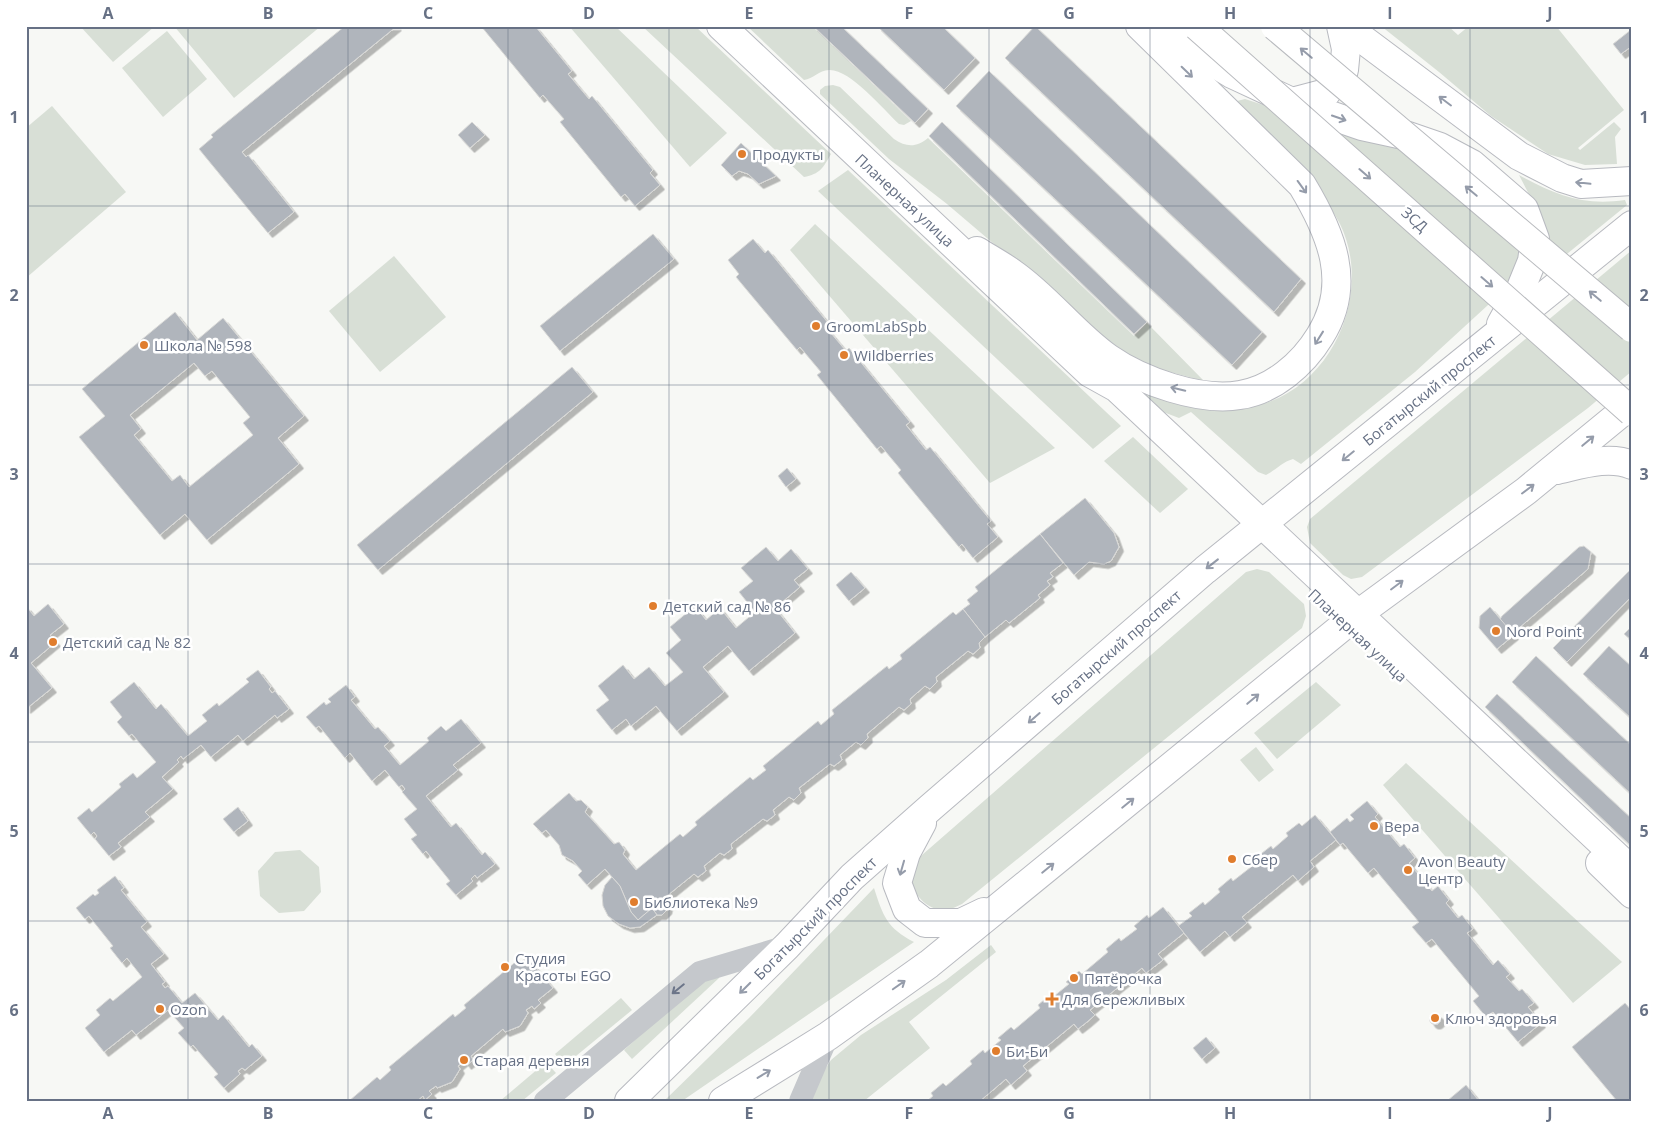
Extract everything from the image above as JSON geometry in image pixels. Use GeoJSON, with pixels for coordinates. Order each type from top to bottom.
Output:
{"type":"FeatureCollection","features":[{"type":"Feature","properties":{"kind":"main road","name":"Планерная улица"},"geometry":{"type":"LineString","coordinates":[[721,26],[1090,373],[1106,399],[1256,530],[1632,871]]}},
{"type":"Feature","properties":{"kind":"main road"},"geometry":{"type":"LineString","coordinates":[[928,221],[1013,273],[1108,358],[1152,380],[1174,388],[1206,395],[1240,395],[1265,387],[1292,370],[1313,348],[1327,326],[1336,294],[1338,271],[1319,213],[1302,185],[1140,26]]}},
{"type":"Feature","properties":{"kind":"main road"},"geometry":{"type":"LineString","coordinates":[[1155,26],[1180,44],[1232,74],[1292,102],[1362,126],[1408,136],[1440,147],[1472,164],[1524,209],[1535,239],[1532,261],[1521,288],[1494,336]]}},
{"type":"Feature","properties":{"kind":"main road","name":"ЗСД"},"geometry":{"type":"LineString","coordinates":[[1197,26],[1632,412]]}},
{"type":"Feature","properties":{"kind":"main road"},"geometry":{"type":"LineString","coordinates":[[1275,26],[1632,328]]}},
{"type":"Feature","properties":{"kind":"main road"},"geometry":{"type":"LineString","coordinates":[[1292,102],[1326,93],[1344,70],[1346,49],[1341,26]]}},
{"type":"Feature","properties":{"kind":"main road"},"geometry":{"type":"LineString","coordinates":[[1345,26],[1519,156],[1546,170],[1582,184],[1632,181]]}},
{"type":"Feature","properties":{"kind":"main road","name":"Богатырский проспект"},"geometry":{"type":"LineString","coordinates":[[629,1101],[787,946],[852,877],[930,808],[1170,600],[1632,225]]}},
{"type":"Feature","properties":{"kind":"main road"},"geometry":{"type":"LineString","coordinates":[[723,1101],[741,1088],[828,1036],[929,964],[1352,619],[1550,472],[1632,404]]}},
{"type":"Feature","properties":{"kind":"main road"},"geometry":{"type":"LineString","coordinates":[[1550,472],[1594,462],[1609,461],[1632,465]]}},
{"type":"Feature","properties":{"kind":"main road","name":"Планерная улица"},"geometry":{"type":"LineString","coordinates":[[1352,619],[1632,894]]}},
{"type":"Feature","properties":{"kind":"main road"},"geometry":{"type":"LineString","coordinates":[[930,808],[906,853],[897,883],[907,909],[925,922],[960,923],[1010,899]]}},
{"type":"Feature","properties":{"kind":"street"},"geometry":{"type":"LineString","coordinates":[[545,1101],[700,972],[787,946]]}},
{"type":"Feature","properties":{"kind":"street"},"geometry":{"type":"LineString","coordinates":[[800,1101],[828,1036]]}},
{"type":"Feature","properties":{"kind":"shaded area"},"geometry":{"type":"Polygon","coordinates":[[[80,26],[155,26],[113,62],[80,26]]]}},
{"type":"Feature","properties":{"kind":"shaded area"},"geometry":{"type":"Polygon","coordinates":[[[174,26],[321,26],[234,98],[174,26]]]}},
{"type":"Feature","properties":{"kind":"shaded area"},"geometry":{"type":"Polygon","coordinates":[[[569,26],[615,26],[727,133],[690,167],[569,26]]]}},
{"type":"Feature","properties":{"kind":"shaded area"},"geometry":{"type":"Polygon","coordinates":[[[642,26],[695,26],[831,154],[823,167],[814,174],[804,177],[642,26]]]}},
{"type":"Feature","properties":{"kind":"shaded area"},"geometry":{"type":"Polygon","coordinates":[[[747,26],[812,26],[911,121],[904,125],[899,124],[856,83],[837,71],[825,70],[804,80],[747,26]]]}},
{"type":"Feature","properties":{"kind":"shaded area"},"geometry":{"type":"Polygon","coordinates":[[[1381,26],[1448,26],[1458,35],[1469,26],[1556,26],[1624,110],[1578,148],[1580,150],[1614,122],[1621,129],[1615,137],[1617,164],[1585,165],[1548,154],[1491,116],[1381,26]]]}},
{"type":"Feature","properties":{"kind":"shaded area"},"geometry":{"type":"Polygon","coordinates":[[[167,31],[207,79],[163,117],[122,68],[167,31]]]}},
{"type":"Feature","properties":{"kind":"shaded area"},"geometry":{"type":"Polygon","coordinates":[[[833,85],[840,87],[898,142],[915,145],[928,138],[1134,336],[1147,323],[1204,381],[1155,368],[1115,347],[947,204],[889,159],[820,94],[820,90],[825,86],[833,85]]]}},
{"type":"Feature","properties":{"kind":"shaded area"},"geometry":{"type":"Polygon","coordinates":[[[1245,99],[1356,135],[1446,159],[1525,247],[1512,283],[1415,372],[1301,464],[1293,459],[1266,475],[1258,472],[1191,412],[1179,418],[1158,410],[1127,383],[1242,408],[1272,401],[1298,386],[1319,366],[1336,341],[1347,313],[1352,283],[1350,253],[1340,224],[1319,191],[1233,102],[1245,99]]]}},
{"type":"Feature","properties":{"kind":"shaded area"},"geometry":{"type":"Polygon","coordinates":[[[52,106],[126,192],[26,278],[26,128],[52,106]]]}},
{"type":"Feature","properties":{"kind":"shaded area"},"geometry":{"type":"Polygon","coordinates":[[[848,170],[1121,426],[1093,449],[818,191],[848,170]]]}},
{"type":"Feature","properties":{"kind":"shaded area"},"geometry":{"type":"Polygon","coordinates":[[[1519,175],[1545,188],[1570,197],[1596,201],[1625,200],[1627,205],[1535,280],[1535,206],[1519,175]]]}},
{"type":"Feature","properties":{"kind":"shaded area"},"geometry":{"type":"Polygon","coordinates":[[[815,224],[1055,448],[990,483],[790,250],[815,224]]]}},
{"type":"Feature","properties":{"kind":"shaded area"},"geometry":{"type":"Polygon","coordinates":[[[1632,250],[1632,371],[1588,408],[1362,577],[1351,579],[1343,575],[1310,543],[1307,527],[1310,519],[1632,250]]]}},
{"type":"Feature","properties":{"kind":"shaded area"},"geometry":{"type":"Polygon","coordinates":[[[394,256],[446,317],[380,372],[329,311],[394,256]]]}},
{"type":"Feature","properties":{"kind":"shaded area"},"geometry":{"type":"Polygon","coordinates":[[[1133,437],[1188,489],[1160,513],[1104,461],[1133,437]]]}},
{"type":"Feature","properties":{"kind":"shaded area"},"geometry":{"type":"Polygon","coordinates":[[[1257,569],[1269,572],[1304,604],[1306,616],[1302,628],[962,904],[947,910],[939,910],[931,907],[919,897],[912,883],[912,876],[914,864],[922,855],[1246,572],[1257,569]]]}},
{"type":"Feature","properties":{"kind":"shaded area"},"geometry":{"type":"Polygon","coordinates":[[[1316,682],[1341,705],[1277,759],[1254,733],[1316,682]]]}},
{"type":"Feature","properties":{"kind":"shaded area"},"geometry":{"type":"Polygon","coordinates":[[[1256,747],[1274,770],[1259,782],[1240,760],[1256,747]]]}},
{"type":"Feature","properties":{"kind":"shaded area"},"geometry":{"type":"Polygon","coordinates":[[[1406,763],[1622,962],[1573,1003],[1383,785],[1406,763]]]}},
{"type":"Feature","properties":{"kind":"shaded area"},"geometry":{"type":"Polygon","coordinates":[[[300,850],[319,867],[321,892],[304,911],[279,913],[260,896],[258,871],[275,852],[300,850]]]}},
{"type":"Feature","properties":{"kind":"shaded area"},"geometry":{"type":"Polygon","coordinates":[[[874,888],[887,920],[898,932],[914,942],[682,1101],[664,1101],[749,1018],[874,888]]]}},
{"type":"Feature","properties":{"kind":"shaded area"},"geometry":{"type":"Polygon","coordinates":[[[991,945],[996,952],[909,1022],[930,1048],[864,1101],[809,1101],[820,1077],[831,1060],[861,1035],[946,980],[991,945]]]}},
{"type":"Feature","properties":{"kind":"shaded area"},"geometry":{"type":"Polygon","coordinates":[[[718,975],[719,978],[632,1059],[624,1050],[699,983],[718,975]]]}},
{"type":"Feature","properties":{"kind":"shaded area"},"geometry":{"type":"Polygon","coordinates":[[[621,998],[632,1010],[565,1065],[555,1054],[621,998]]]}},
{"type":"Feature","properties":{"kind":"shaded area"},"geometry":{"type":"Polygon","coordinates":[[[546,1062],[556,1073],[522,1101],[500,1101],[546,1062]]]}},
{"type":"Feature","properties":{"kind":"building"},"geometry":{"type":"Polygon","coordinates":[[[345,26],[397,26],[242,152],[246,157],[248,155],[294,212],[268,233],[199,149],[213,137],[211,135],[345,26]]]}},
{"type":"Feature","properties":{"kind":"building"},"geometry":{"type":"Polygon","coordinates":[[[481,26],[535,26],[572,71],[568,74],[589,99],[592,96],[653,170],[650,173],[660,185],[635,206],[625,194],[621,197],[560,122],[564,119],[543,95],[540,98],[481,26]]]}},
{"type":"Feature","properties":{"kind":"building"},"geometry":{"type":"Polygon","coordinates":[[[813,26],[841,26],[928,109],[915,123],[813,26]]]}},
{"type":"Feature","properties":{"kind":"building"},"geometry":{"type":"Polygon","coordinates":[[[877,26],[942,26],[975,58],[944,90],[877,26]]]}},
{"type":"Feature","properties":{"kind":"building"},"geometry":{"type":"Polygon","coordinates":[[[1035,26],[1301,279],[1274,312],[1005,58],[1035,26]]]}},
{"type":"Feature","properties":{"kind":"building"},"geometry":{"type":"Polygon","coordinates":[[[1632,29],[1632,46],[1621,54],[1613,44],[1632,29]]]}},
{"type":"Feature","properties":{"kind":"building"},"geometry":{"type":"Polygon","coordinates":[[[989,71],[1262,332],[1232,365],[956,106],[989,71]]]}},
{"type":"Feature","properties":{"kind":"building"},"geometry":{"type":"Polygon","coordinates":[[[472,122],[485,135],[470,148],[458,135],[472,122]]]}},
{"type":"Feature","properties":{"kind":"building"},"geometry":{"type":"Polygon","coordinates":[[[942,122],[1147,322],[1134,334],[929,136],[942,122]]]}},
{"type":"Feature","properties":{"kind":"building","name":"Продукты"},"geometry":{"type":"Polygon","coordinates":[[[741,143],[776,176],[759,184],[748,174],[739,171],[732,176],[721,165],[741,143]]]}},
{"type":"Feature","properties":{"kind":"building"},"geometry":{"type":"Polygon","coordinates":[[[653,234],[674,259],[560,351],[540,326],[653,234]]]}},
{"type":"Feature","properties":{"kind":"building"},"geometry":{"type":"Polygon","coordinates":[[[753,239],[765,253],[768,250],[829,324],[825,326],[846,351],[849,348],[910,422],[906,425],[926,450],[930,447],[991,521],[987,524],[998,537],[973,558],[962,544],[959,547],[898,473],[901,470],[881,446],[877,449],[817,375],[821,372],[800,347],[797,350],[736,277],[739,274],[728,260],[753,239]]]}},
{"type":"Feature","properties":{"kind":"building"},"geometry":{"type":"Polygon","coordinates":[[[175,312],[197,340],[223,318],[304,416],[278,438],[299,464],[207,540],[185,514],[160,535],[79,437],[105,416],[82,389],[175,312]],[[194,363],[130,415],[141,429],[134,435],[172,481],[180,475],[189,487],[253,435],[243,423],[250,417],[212,371],[205,376],[194,363]]]}},
{"type":"Feature","properties":{"kind":"building"},"geometry":{"type":"Polygon","coordinates":[[[572,367],[593,392],[378,570],[357,545],[572,367]]]}},
{"type":"Feature","properties":{"kind":"building"},"geometry":{"type":"Polygon","coordinates":[[[787,468],[796,479],[786,487],[778,476],[787,468]]]}},
{"type":"Feature","properties":{"kind":"building"},"geometry":{"type":"Polygon","coordinates":[[[1085,498],[1114,533],[1119,547],[1111,561],[1104,564],[1089,562],[1074,575],[1040,534],[1085,498]]]}},
{"type":"Feature","properties":{"kind":"building"},"geometry":{"type":"Polygon","coordinates":[[[1040,534],[1063,563],[1050,573],[1053,577],[1047,581],[1050,585],[1038,595],[1040,598],[1009,623],[1006,620],[985,637],[963,609],[970,604],[967,600],[978,591],[975,587],[1040,534]]]}},
{"type":"Feature","properties":{"kind":"building"},"geometry":{"type":"Polygon","coordinates":[[[1584,546],[1591,552],[1588,569],[1506,639],[1499,631],[1497,624],[1502,616],[1579,547],[1584,546]]]}},
{"type":"Feature","properties":{"kind":"building"},"geometry":{"type":"Polygon","coordinates":[[[766,547],[778,561],[791,549],[808,569],[794,580],[800,587],[775,608],[795,633],[749,671],[728,646],[703,667],[724,692],[677,731],[656,706],[631,726],[626,719],[612,730],[596,710],[609,700],[598,686],[623,665],[634,679],[649,667],[665,686],[683,672],[666,653],[681,640],[670,627],[695,606],[706,620],[720,608],[736,628],[755,612],[739,592],[753,581],[741,568],[766,547]]]}},
{"type":"Feature","properties":{"kind":"building"},"geometry":{"type":"Polygon","coordinates":[[[1632,568],[1632,596],[1567,662],[1553,648],[1632,568]]]}},
{"type":"Feature","properties":{"kind":"building"},"geometry":{"type":"Polygon","coordinates":[[[851,572],[865,588],[849,601],[836,585],[851,572]]]}},
{"type":"Feature","properties":{"kind":"building"},"geometry":{"type":"Polygon","coordinates":[[[48,604],[64,624],[50,635],[56,642],[31,663],[52,688],[26,709],[26,606],[34,616],[48,604]]]}},
{"type":"Feature","properties":{"kind":"building","name":"Nord Point"},"geometry":{"type":"Polygon","coordinates":[[[1490,607],[1514,635],[1497,649],[1479,628],[1480,616],[1490,607]]]}},
{"type":"Feature","properties":{"kind":"building"},"geometry":{"type":"Polygon","coordinates":[[[963,609],[985,637],[979,643],[980,648],[973,654],[968,651],[936,677],[937,682],[930,689],[925,686],[910,699],[911,704],[904,710],[899,707],[867,734],[868,738],[861,745],[856,742],[840,755],[842,760],[834,766],[830,764],[799,788],[801,793],[794,800],[789,797],[773,810],[775,815],[767,821],[763,819],[731,844],[732,849],[724,855],[720,853],[704,866],[706,871],[698,877],[694,874],[663,899],[668,906],[662,915],[657,915],[652,908],[638,920],[631,912],[620,886],[605,869],[587,885],[578,875],[582,871],[573,861],[562,855],[559,845],[546,830],[542,833],[533,824],[569,793],[576,801],[581,800],[588,807],[585,812],[614,844],[619,842],[625,850],[623,854],[636,870],[680,834],[683,837],[697,825],[695,822],[750,777],[753,780],[766,770],[763,766],[818,721],[821,725],[834,714],[832,710],[887,666],[889,669],[902,659],[900,655],[953,612],[956,615],[963,609]]]}},
{"type":"Feature","properties":{"kind":"building"},"geometry":{"type":"Polygon","coordinates":[[[1632,626],[1632,641],[1624,634],[1632,626]]]}},
{"type":"Feature","properties":{"kind":"building"},"geometry":{"type":"Polygon","coordinates":[[[1609,646],[1632,667],[1632,719],[1583,674],[1609,646]]]}},
{"type":"Feature","properties":{"kind":"building"},"geometry":{"type":"Polygon","coordinates":[[[1536,656],[1632,746],[1632,795],[1512,682],[1536,656]]]}},
{"type":"Feature","properties":{"kind":"building"},"geometry":{"type":"Polygon","coordinates":[[[258,670],[271,687],[269,689],[272,693],[275,691],[289,709],[277,718],[275,715],[243,741],[238,735],[211,757],[201,745],[183,759],[181,756],[177,760],[179,762],[162,777],[173,789],[145,812],[150,817],[118,843],[121,847],[109,856],[95,839],[97,836],[94,832],[91,835],[77,818],[89,808],[92,812],[121,787],[119,784],[133,773],[137,778],[156,762],[132,734],[129,736],[117,722],[122,717],[110,702],[134,682],[156,709],[161,704],[188,736],[207,721],[202,715],[217,703],[219,706],[249,682],[246,679],[258,670]]]}},
{"type":"Feature","properties":{"kind":"building"},"geometry":{"type":"Polygon","coordinates":[[[346,685],[355,697],[351,700],[375,729],[378,727],[390,741],[384,746],[400,765],[429,741],[427,738],[441,726],[446,731],[461,719],[481,743],[453,765],[458,770],[426,796],[451,827],[456,823],[482,855],[485,852],[495,864],[477,878],[475,875],[471,879],[473,881],[456,895],[446,884],[450,881],[426,851],[423,854],[411,839],[417,835],[404,819],[417,809],[402,792],[405,789],[402,785],[399,787],[385,770],[372,781],[350,753],[345,758],[319,726],[316,728],[306,717],[324,702],[326,705],[331,702],[328,699],[346,685]]]}},
{"type":"Feature","properties":{"kind":"building"},"geometry":{"type":"Polygon","coordinates":[[[1497,694],[1632,819],[1632,847],[1485,707],[1497,694]]]}},
{"type":"Feature","properties":{"kind":"building"},"geometry":{"type":"Polygon","coordinates":[[[1367,801],[1378,814],[1375,817],[1400,847],[1404,844],[1415,858],[1409,863],[1432,891],[1438,886],[1449,900],[1446,903],[1458,918],[1462,915],[1473,929],[1467,933],[1493,965],[1498,960],[1510,974],[1506,977],[1519,991],[1522,989],[1534,1003],[1528,1007],[1541,1023],[1518,1042],[1493,1012],[1486,1017],[1473,1001],[1479,996],[1432,939],[1426,943],[1412,927],[1419,922],[1374,868],[1368,873],[1343,843],[1340,845],[1330,832],[1347,818],[1350,822],[1354,819],[1350,815],[1367,801]]]}},
{"type":"Feature","properties":{"kind":"building"},"geometry":{"type":"Polygon","coordinates":[[[238,807],[248,821],[234,832],[223,819],[238,807]]]}},
{"type":"Feature","properties":{"kind":"building"},"geometry":{"type":"Polygon","coordinates":[[[1315,815],[1336,840],[1310,861],[1314,867],[1298,881],[1293,875],[1242,917],[1247,923],[1230,937],[1225,931],[1200,952],[1178,926],[1192,916],[1189,913],[1203,902],[1205,905],[1220,892],[1218,889],[1231,878],[1233,881],[1260,860],[1257,857],[1271,846],[1273,849],[1288,836],[1286,833],[1299,823],[1302,826],[1315,815]]]}},
{"type":"Feature","properties":{"kind":"building"},"geometry":{"type":"Polygon","coordinates":[[[115,876],[124,888],[121,890],[147,922],[141,927],[164,954],[151,964],[165,982],[162,984],[165,988],[168,986],[182,1003],[195,993],[218,1020],[223,1015],[249,1047],[252,1044],[262,1056],[245,1070],[242,1068],[238,1071],[240,1074],[224,1088],[214,1077],[218,1074],[193,1045],[191,1047],[178,1033],[184,1028],[168,1010],[136,1035],[132,1030],[104,1052],[85,1028],[100,1015],[96,1010],[110,998],[113,1001],[142,977],[127,958],[122,963],[110,948],[113,946],[89,916],[85,919],[76,908],[93,894],[95,896],[99,893],[97,890],[115,876]]]}},
{"type":"Feature","properties":{"kind":"building"},"geometry":{"type":"Polygon","coordinates":[[[612,877],[620,886],[631,912],[638,920],[652,908],[657,915],[640,927],[630,928],[619,924],[608,916],[603,906],[602,895],[605,885],[612,877]]]}},
{"type":"Feature","properties":{"kind":"building"},"geometry":{"type":"Polygon","coordinates":[[[1163,907],[1184,933],[1158,954],[1163,960],[1146,973],[1142,968],[1090,1010],[1095,1015],[1078,1029],[1074,1024],[1023,1066],[1027,1071],[1011,1085],[1006,1079],[980,1101],[927,1101],[933,1096],[931,1093],[943,1083],[946,1086],[972,1064],[970,1061],[983,1050],[985,1053],[1001,1040],[998,1038],[1011,1027],[1014,1030],[1040,1008],[1038,1005],[1051,994],[1053,997],[1069,984],[1066,982],[1079,971],[1082,974],[1108,952],[1106,949],[1119,938],[1121,941],[1137,929],[1134,926],[1147,915],[1149,918],[1163,907]]]}},
{"type":"Feature","properties":{"kind":"building"},"geometry":{"type":"Polygon","coordinates":[[[527,957],[553,988],[538,1000],[541,1003],[534,1009],[532,1006],[526,1010],[528,1013],[520,1026],[505,1032],[503,1029],[471,1056],[473,1060],[467,1065],[464,1061],[458,1066],[460,1069],[452,1082],[437,1088],[436,1086],[429,1091],[432,1094],[425,1100],[423,1096],[417,1101],[349,1101],[377,1077],[380,1080],[391,1070],[389,1067],[453,1014],[455,1017],[466,1008],[464,1005],[519,959],[521,962],[527,957]]]}},
{"type":"Feature","properties":{"kind":"building"},"geometry":{"type":"Polygon","coordinates":[[[1625,1003],[1632,1011],[1632,1101],[1617,1101],[1572,1047],[1625,1003]]]}},
{"type":"Feature","properties":{"kind":"building","name":"Ключ здоровья"},"geometry":{"type":"Polygon","coordinates":[[[1435,1013],[1441,1019],[1435,1025],[1429,1019],[1435,1013]]]}},
{"type":"Feature","properties":{"kind":"building"},"geometry":{"type":"Polygon","coordinates":[[[1206,1037],[1215,1048],[1202,1059],[1193,1048],[1206,1037]]]}},
{"type":"Feature","properties":{"kind":"building"},"geometry":{"type":"Polygon","coordinates":[[[1466,1085],[1479,1101],[1447,1101],[1466,1085]]]}},
{"type":"Feature","properties":{"kind":"place","name":"Продукты"},"geometry":{"type":"Point","coordinates":[742,154]}},
{"type":"Feature","properties":{"kind":"place","name":"GroomLabSpb"},"geometry":{"type":"Point","coordinates":[816,326]}},
{"type":"Feature","properties":{"kind":"place","name":"Школа № 598"},"geometry":{"type":"Point","coordinates":[144,345]}},
{"type":"Feature","properties":{"kind":"place","name":"Wildberries"},"geometry":{"type":"Point","coordinates":[844,355]}},
{"type":"Feature","properties":{"kind":"place","name":"Детский сад № 86"},"geometry":{"type":"Point","coordinates":[653,606]}},
{"type":"Feature","properties":{"kind":"place","name":"Nord Point"},"geometry":{"type":"Point","coordinates":[1496,631]}},
{"type":"Feature","properties":{"kind":"place","name":"Детский сад № 82"},"geometry":{"type":"Point","coordinates":[53,642]}},
{"type":"Feature","properties":{"kind":"place","name":"Вера"},"geometry":{"type":"Point","coordinates":[1374,826]}},
{"type":"Feature","properties":{"kind":"place","name":"Сбер"},"geometry":{"type":"Point","coordinates":[1232,859]}},
{"type":"Feature","properties":{"kind":"place","name":"Avon Beauty Центр"},"geometry":{"type":"Point","coordinates":[1408,870]}},
{"type":"Feature","properties":{"kind":"place","name":"Библиотека №9"},"geometry":{"type":"Point","coordinates":[634,902]}},
{"type":"Feature","properties":{"kind":"place","name":"Студия Красоты EGO"},"geometry":{"type":"Point","coordinates":[505,967]}},
{"type":"Feature","properties":{"kind":"place","name":"Пятёрочка"},"geometry":{"type":"Point","coordinates":[1074,978]}},
{"type":"Feature","properties":{"kind":"place","name":"Для бережливых"},"geometry":{"type":"Point","coordinates":[1052,999]}},
{"type":"Feature","properties":{"kind":"place","name":"Ozon"},"geometry":{"type":"Point","coordinates":[160,1009]}},
{"type":"Feature","properties":{"kind":"place","name":"Ключ здоровья"},"geometry":{"type":"Point","coordinates":[1435,1018]}},
{"type":"Feature","properties":{"kind":"place","name":"Би-Би"},"geometry":{"type":"Point","coordinates":[996,1051]}},
{"type":"Feature","properties":{"kind":"place","name":"Старая деревня"},"geometry":{"type":"Point","coordinates":[464,1060]}}]}
